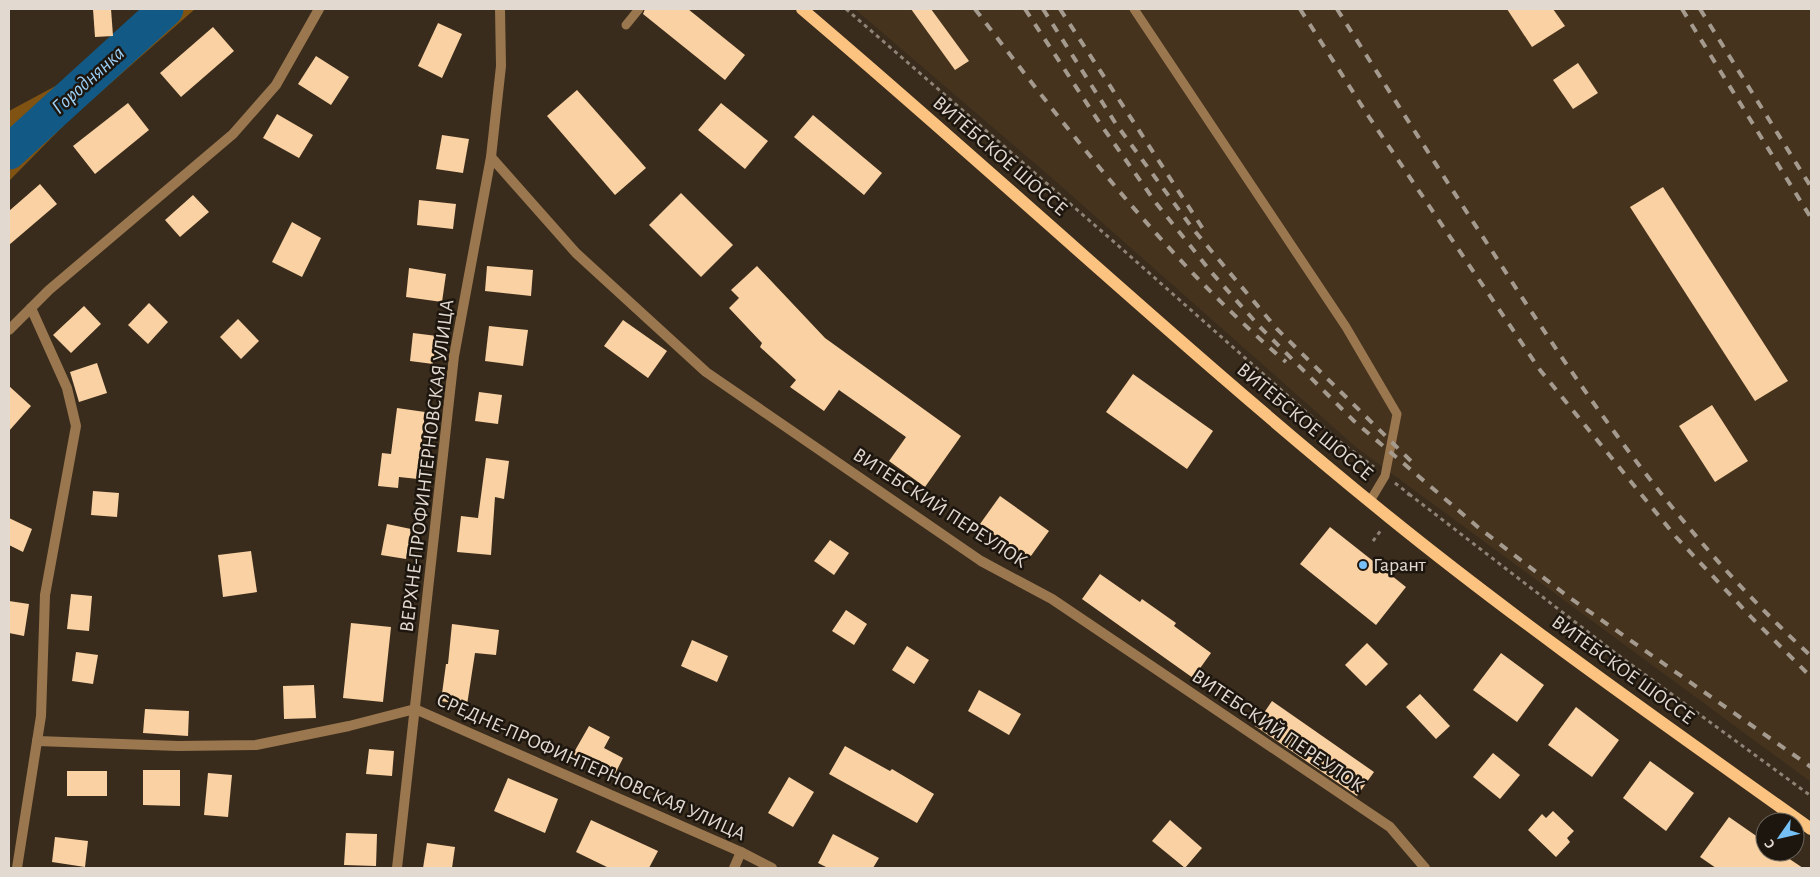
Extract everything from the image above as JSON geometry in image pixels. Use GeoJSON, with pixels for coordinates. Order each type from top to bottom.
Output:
{"type":"FeatureCollection","features":[{"type":"Feature","properties":{"kind":"main road","name":"ВИТЕБСКОЕ ШОССЕ"},"geometry":{"type":"LineString","coordinates":[[802,9],[1241,393],[1370,501],[1553,644],[1811,829]]}},
{"type":"Feature","properties":{"kind":"street"},"geometry":{"type":"LineString","coordinates":[[9,330],[49,290],[232,134],[276,85],[319,9]]}},
{"type":"Feature","properties":{"kind":"street","name":"ВЕРХНЕ-ПРОФИНТЕРНОВСКАЯ УЛИЦА"},"geometry":{"type":"LineString","coordinates":[[397,868],[454,356],[491,156],[501,66],[500,9]]}},
{"type":"Feature","properties":{"kind":"street","name":"ВИТЕБСКИЙ ПЕРЕУЛОК"},"geometry":{"type":"LineString","coordinates":[[491,156],[576,253],[706,372],[981,561],[1052,598],[1390,827],[1425,868]]}},
{"type":"Feature","properties":{"kind":"street"},"geometry":{"type":"LineString","coordinates":[[16,868],[41,716],[45,595],[76,426],[67,388],[31,308]]}},
{"type":"Feature","properties":{"kind":"street","name":"СРЕДНЕ-ПРОФИНТЕРНОВСКАЯ УЛИЦА"},"geometry":{"type":"LineString","coordinates":[[37,741],[178,746],[256,745],[348,726],[415,709],[741,852],[772,868]]}},
{"type":"Feature","properties":{"kind":"street"},"geometry":{"type":"LineString","coordinates":[[734,868],[741,852]]}},
{"type":"Feature","properties":{"kind":"lane"},"geometry":{"type":"LineString","coordinates":[[626,25],[639,9]]}},
{"type":"Feature","properties":{"kind":"lane"},"geometry":{"type":"LineString","coordinates":[[1134,9],[1346,327],[1397,414],[1385,476],[1370,501]]}},
{"type":"Feature","properties":{"kind":"path"},"geometry":{"type":"LineString","coordinates":[[846,9],[1113,240],[1340,442],[1614,652],[1811,796]]}},
{"type":"Feature","properties":{"kind":"path"},"geometry":{"type":"LineString","coordinates":[[1405,498],[1409,494]]}},
{"type":"Feature","properties":{"kind":"path"},"geometry":{"type":"LineString","coordinates":[[1373,541],[1382,530]]}},
{"type":"Feature","properties":{"kind":"shaded area"},"geometry":{"type":"Polygon","coordinates":[[[149,9],[195,9],[71,118],[9,181],[9,111],[76,75],[149,9]]]}},
{"type":"Feature","properties":{"kind":"shaded area"},"geometry":{"type":"Polygon","coordinates":[[[855,9],[1811,9],[1811,782],[1357,448],[1053,179],[855,9]]]}},
{"type":"Feature","properties":{"kind":"building"},"geometry":{"type":"Polygon","coordinates":[[[93,9],[111,9],[113,36],[95,37],[93,9]]]}},
{"type":"Feature","properties":{"kind":"building"},"geometry":{"type":"Polygon","coordinates":[[[645,9],[688,9],[745,55],[725,80],[643,14],[645,9]]]}},
{"type":"Feature","properties":{"kind":"building"},"geometry":{"type":"Polygon","coordinates":[[[911,9],[931,9],[969,61],[955,70],[911,9]]]}},
{"type":"Feature","properties":{"kind":"building"},"geometry":{"type":"Polygon","coordinates":[[[1507,9],[1553,9],[1565,26],[1532,47],[1507,9]]]}},
{"type":"Feature","properties":{"kind":"building"},"geometry":{"type":"Polygon","coordinates":[[[438,23],[462,34],[442,78],[418,66],[438,23]]]}},
{"type":"Feature","properties":{"kind":"building"},"geometry":{"type":"Polygon","coordinates":[[[213,27],[234,51],[181,97],[160,73],[213,27]]]}},
{"type":"Feature","properties":{"kind":"building"},"geometry":{"type":"Polygon","coordinates":[[[316,56],[349,77],[331,105],[298,84],[316,56]]]}},
{"type":"Feature","properties":{"kind":"building"},"geometry":{"type":"Polygon","coordinates":[[[1578,63],[1598,93],[1573,109],[1553,80],[1578,63]]]}},
{"type":"Feature","properties":{"kind":"building"},"geometry":{"type":"Polygon","coordinates":[[[577,90],[646,168],[615,195],[547,116],[577,90]]]}},
{"type":"Feature","properties":{"kind":"building"},"geometry":{"type":"Polygon","coordinates":[[[128,103],[149,130],[95,174],[73,146],[128,103]]]}},
{"type":"Feature","properties":{"kind":"building"},"geometry":{"type":"Polygon","coordinates":[[[721,103],[768,141],[745,169],[698,130],[721,103]]]}},
{"type":"Feature","properties":{"kind":"building"},"geometry":{"type":"Polygon","coordinates":[[[277,114],[313,135],[299,158],[263,138],[277,114]]]}},
{"type":"Feature","properties":{"kind":"building"},"geometry":{"type":"Polygon","coordinates":[[[813,115],[882,173],[864,195],[794,137],[813,115]]]}},
{"type":"Feature","properties":{"kind":"building"},"geometry":{"type":"Polygon","coordinates":[[[442,135],[469,139],[463,173],[436,169],[442,135]]]}},
{"type":"Feature","properties":{"kind":"building"},"geometry":{"type":"Polygon","coordinates":[[[40,184],[57,204],[9,245],[9,211],[40,184]]]}},
{"type":"Feature","properties":{"kind":"building"},"geometry":{"type":"Polygon","coordinates":[[[1663,187],[1788,381],[1755,401],[1630,207],[1663,187]]]}},
{"type":"Feature","properties":{"kind":"building"},"geometry":{"type":"Polygon","coordinates":[[[681,193],[733,245],[701,277],[649,225],[681,193]]]}},
{"type":"Feature","properties":{"kind":"building"},"geometry":{"type":"Polygon","coordinates":[[[193,195],[209,212],[180,237],[165,220],[193,195]]]}},
{"type":"Feature","properties":{"kind":"building"},"geometry":{"type":"Polygon","coordinates":[[[419,200],[456,204],[453,229],[417,225],[419,200]]]}},
{"type":"Feature","properties":{"kind":"building"},"geometry":{"type":"Polygon","coordinates":[[[292,222],[321,238],[302,277],[272,262],[292,222]]]}},
{"type":"Feature","properties":{"kind":"building"},"geometry":{"type":"Polygon","coordinates":[[[487,266],[533,270],[531,296],[485,291],[487,266]]]}},
{"type":"Feature","properties":{"kind":"building"},"geometry":{"type":"Polygon","coordinates":[[[757,266],[825,338],[961,436],[925,487],[889,461],[906,437],[839,390],[824,411],[790,387],[796,380],[760,347],[762,343],[729,308],[739,298],[731,290],[757,266]]]}},
{"type":"Feature","properties":{"kind":"building"},"geometry":{"type":"Polygon","coordinates":[[[409,268],[446,274],[442,302],[406,297],[409,268]]]}},
{"type":"Feature","properties":{"kind":"building"},"geometry":{"type":"Polygon","coordinates":[[[149,303],[168,322],[148,344],[128,325],[149,303]]]}},
{"type":"Feature","properties":{"kind":"building"},"geometry":{"type":"Polygon","coordinates":[[[84,306],[101,324],[71,353],[53,335],[84,306]]]}},
{"type":"Feature","properties":{"kind":"building"},"geometry":{"type":"Polygon","coordinates":[[[238,319],[259,341],[241,359],[220,337],[238,319]]]}},
{"type":"Feature","properties":{"kind":"building"},"geometry":{"type":"Polygon","coordinates":[[[623,320],[667,351],[648,378],[604,346],[623,320]]]}},
{"type":"Feature","properties":{"kind":"building"},"geometry":{"type":"Polygon","coordinates":[[[489,326],[528,330],[523,366],[485,361],[489,326]]]}},
{"type":"Feature","properties":{"kind":"building"},"geometry":{"type":"Polygon","coordinates":[[[413,333],[437,336],[433,364],[410,361],[413,333]]]}},
{"type":"Feature","properties":{"kind":"building"},"geometry":{"type":"Polygon","coordinates":[[[97,363],[107,393],[79,402],[70,372],[97,363]]]}},
{"type":"Feature","properties":{"kind":"building"},"geometry":{"type":"Polygon","coordinates":[[[1133,374],[1213,431],[1187,469],[1106,412],[1133,374]]]}},
{"type":"Feature","properties":{"kind":"building"},"geometry":{"type":"Polygon","coordinates":[[[9,386],[31,406],[9,431],[9,386]]]}},
{"type":"Feature","properties":{"kind":"building"},"geometry":{"type":"Polygon","coordinates":[[[479,392],[502,395],[498,424],[475,421],[479,392]]]}},
{"type":"Feature","properties":{"kind":"building"},"geometry":{"type":"Polygon","coordinates":[[[1712,405],[1748,461],[1715,482],[1679,426],[1712,405]]]}},
{"type":"Feature","properties":{"kind":"building"},"geometry":{"type":"Polygon","coordinates":[[[397,408],[425,412],[418,479],[399,477],[398,488],[378,486],[382,453],[391,454],[397,408]]]}},
{"type":"Feature","properties":{"kind":"building"},"geometry":{"type":"Polygon","coordinates":[[[486,458],[509,461],[504,499],[495,497],[491,555],[457,552],[461,516],[478,518],[486,458]]]}},
{"type":"Feature","properties":{"kind":"building"},"geometry":{"type":"Polygon","coordinates":[[[93,491],[119,493],[117,517],[91,515],[93,491]]]}},
{"type":"Feature","properties":{"kind":"building"},"geometry":{"type":"Polygon","coordinates":[[[1000,496],[1049,531],[1028,560],[980,524],[1000,496]]]}},
{"type":"Feature","properties":{"kind":"building"},"geometry":{"type":"Polygon","coordinates":[[[9,518],[32,529],[23,552],[9,545],[9,518]]]}},
{"type":"Feature","properties":{"kind":"building"},"geometry":{"type":"Polygon","coordinates":[[[387,524],[411,529],[406,559],[381,555],[387,524]]]}},
{"type":"Feature","properties":{"kind":"building"},"geometry":{"type":"Polygon","coordinates":[[[1330,527],[1406,587],[1376,625],[1300,564],[1330,527]]]}},
{"type":"Feature","properties":{"kind":"building"},"geometry":{"type":"Polygon","coordinates":[[[830,540],[849,553],[834,575],[814,561],[830,540]]]}},
{"type":"Feature","properties":{"kind":"building"},"geometry":{"type":"Polygon","coordinates":[[[251,551],[257,592],[223,597],[218,555],[251,551]]]}},
{"type":"Feature","properties":{"kind":"building"},"geometry":{"type":"Polygon","coordinates":[[[1100,574],[1140,602],[1142,599],[1176,623],[1174,626],[1211,653],[1193,678],[1082,599],[1100,574]]]}},
{"type":"Feature","properties":{"kind":"building"},"geometry":{"type":"Polygon","coordinates":[[[71,594],[92,596],[89,631],[67,629],[71,594]]]}},
{"type":"Feature","properties":{"kind":"building"},"geometry":{"type":"Polygon","coordinates":[[[9,601],[29,604],[24,636],[9,633],[9,601]]]}},
{"type":"Feature","properties":{"kind":"building"},"geometry":{"type":"Polygon","coordinates":[[[846,610],[867,624],[854,645],[832,631],[846,610]]]}},
{"type":"Feature","properties":{"kind":"building"},"geometry":{"type":"Polygon","coordinates":[[[351,623],[391,627],[383,702],[343,698],[351,623]]]}},
{"type":"Feature","properties":{"kind":"building"},"geometry":{"type":"Polygon","coordinates":[[[452,624],[499,630],[496,655],[475,653],[467,705],[441,701],[446,664],[448,664],[452,624]]]}},
{"type":"Feature","properties":{"kind":"building"},"geometry":{"type":"Polygon","coordinates":[[[692,640],[728,656],[717,682],[681,666],[692,640]]]}},
{"type":"Feature","properties":{"kind":"building"},"geometry":{"type":"Polygon","coordinates":[[[1367,643],[1388,664],[1366,686],[1345,665],[1367,643]]]}},
{"type":"Feature","properties":{"kind":"building"},"geometry":{"type":"Polygon","coordinates":[[[907,646],[929,660],[914,684],[892,670],[907,646]]]}},
{"type":"Feature","properties":{"kind":"building"},"geometry":{"type":"Polygon","coordinates":[[[76,652],[98,655],[93,684],[72,681],[76,652]]]}},
{"type":"Feature","properties":{"kind":"building"},"geometry":{"type":"Polygon","coordinates":[[[1501,653],[1544,685],[1517,722],[1473,690],[1501,653]]]}},
{"type":"Feature","properties":{"kind":"building"},"geometry":{"type":"Polygon","coordinates":[[[314,685],[316,718],[284,719],[283,686],[314,685]]]}},
{"type":"Feature","properties":{"kind":"building"},"geometry":{"type":"Polygon","coordinates":[[[979,690],[1021,714],[1009,735],[968,711],[979,690]]]}},
{"type":"Feature","properties":{"kind":"building"},"geometry":{"type":"Polygon","coordinates":[[[1420,694],[1450,726],[1436,739],[1406,707],[1420,694]]]}},
{"type":"Feature","properties":{"kind":"building"},"geometry":{"type":"Polygon","coordinates":[[[1272,701],[1374,772],[1357,796],[1255,726],[1272,701]]]}},
{"type":"Feature","properties":{"kind":"building"},"geometry":{"type":"Polygon","coordinates":[[[1576,707],[1619,740],[1592,777],[1548,745],[1576,707]]]}},
{"type":"Feature","properties":{"kind":"building"},"geometry":{"type":"Polygon","coordinates":[[[145,709],[189,711],[188,736],[143,733],[145,709]]]}},
{"type":"Feature","properties":{"kind":"building"},"geometry":{"type":"Polygon","coordinates":[[[589,726],[610,737],[604,748],[623,758],[614,776],[573,754],[589,726]]]}},
{"type":"Feature","properties":{"kind":"building"},"geometry":{"type":"Polygon","coordinates":[[[845,746],[890,771],[892,769],[934,794],[917,823],[829,774],[845,746]]]}},
{"type":"Feature","properties":{"kind":"building"},"geometry":{"type":"Polygon","coordinates":[[[369,749],[394,751],[392,776],[366,774],[369,749]]]}},
{"type":"Feature","properties":{"kind":"building"},"geometry":{"type":"Polygon","coordinates":[[[1493,753],[1520,775],[1500,799],[1473,777],[1493,753]]]}},
{"type":"Feature","properties":{"kind":"building"},"geometry":{"type":"Polygon","coordinates":[[[1650,761],[1694,793],[1666,831],[1623,798],[1650,761]]]}},
{"type":"Feature","properties":{"kind":"building"},"geometry":{"type":"Polygon","coordinates":[[[143,770],[180,770],[180,806],[143,805],[143,770]]]}},
{"type":"Feature","properties":{"kind":"building"},"geometry":{"type":"Polygon","coordinates":[[[67,771],[107,771],[107,796],[67,796],[67,771]]]}},
{"type":"Feature","properties":{"kind":"building"},"geometry":{"type":"Polygon","coordinates":[[[208,773],[232,775],[228,817],[204,815],[208,773]]]}},
{"type":"Feature","properties":{"kind":"building"},"geometry":{"type":"Polygon","coordinates":[[[789,777],[814,792],[793,827],[768,813],[789,777]]]}},
{"type":"Feature","properties":{"kind":"building"},"geometry":{"type":"Polygon","coordinates":[[[508,778],[558,799],[545,833],[494,811],[508,778]]]}},
{"type":"Feature","properties":{"kind":"building"},"geometry":{"type":"Polygon","coordinates":[[[1553,811],[1574,831],[1567,838],[1570,842],[1556,857],[1528,830],[1542,814],[1546,818],[1553,811]]]}},
{"type":"Feature","properties":{"kind":"building"},"geometry":{"type":"Polygon","coordinates":[[[1729,817],[1755,835],[1755,862],[1794,862],[1803,868],[1716,868],[1700,857],[1729,817]]]}},
{"type":"Feature","properties":{"kind":"building"},"geometry":{"type":"Polygon","coordinates":[[[591,820],[658,851],[649,868],[609,868],[576,852],[591,820]]]}},
{"type":"Feature","properties":{"kind":"building"},"geometry":{"type":"Polygon","coordinates":[[[1170,820],[1202,848],[1185,868],[1152,841],[1170,820]]]}},
{"type":"Feature","properties":{"kind":"building"},"geometry":{"type":"Polygon","coordinates":[[[346,833],[377,834],[376,866],[344,865],[346,833]]]}},
{"type":"Feature","properties":{"kind":"building"},"geometry":{"type":"Polygon","coordinates":[[[833,834],[879,858],[873,868],[828,868],[818,863],[833,834]]]}},
{"type":"Feature","properties":{"kind":"building"},"geometry":{"type":"Polygon","coordinates":[[[55,837],[88,841],[85,867],[52,862],[55,837]]]}},
{"type":"Feature","properties":{"kind":"building"},"geometry":{"type":"Polygon","coordinates":[[[427,843],[455,847],[452,868],[423,868],[427,843]]]}},
{"type":"Feature","properties":{"kind":"waterway","name":"Городнянка"},"geometry":{"type":"LineString","coordinates":[[9,152],[166,9]]}},
{"type":"Feature","properties":{"kind":"railway"},"geometry":{"type":"LineString","coordinates":[[975,9],[1084,148],[1160,238],[1200,281],[1286,362]]}},
{"type":"Feature","properties":{"kind":"railway"},"geometry":{"type":"LineString","coordinates":[[1025,9],[1099,122],[1156,203],[1212,273],[1260,327],[1354,421],[1479,528],[1570,598],[1811,767]]}},
{"type":"Feature","properties":{"kind":"railway"},"geometry":{"type":"LineString","coordinates":[[1043,9],[1116,124],[1193,229],[1277,329],[1416,466]]}},
{"type":"Feature","properties":{"kind":"railway"},"geometry":{"type":"LineString","coordinates":[[1060,9],[1207,235]]}},
{"type":"Feature","properties":{"kind":"railway"},"geometry":{"type":"LineString","coordinates":[[1300,9],[1369,117],[1540,370],[1676,537],[1811,677]]}},
{"type":"Feature","properties":{"kind":"railway"},"geometry":{"type":"LineString","coordinates":[[1337,9],[1564,361],[1639,466],[1721,564],[1811,656]]}},
{"type":"Feature","properties":{"kind":"railway"},"geometry":{"type":"LineString","coordinates":[[1682,9],[1811,218]]}},
{"type":"Feature","properties":{"kind":"railway"},"geometry":{"type":"LineString","coordinates":[[1700,9],[1811,187]]}},
{"type":"Feature","properties":{"kind":"place","name":"Гарант"},"geometry":{"type":"Point","coordinates":[1363,565]}}]}
